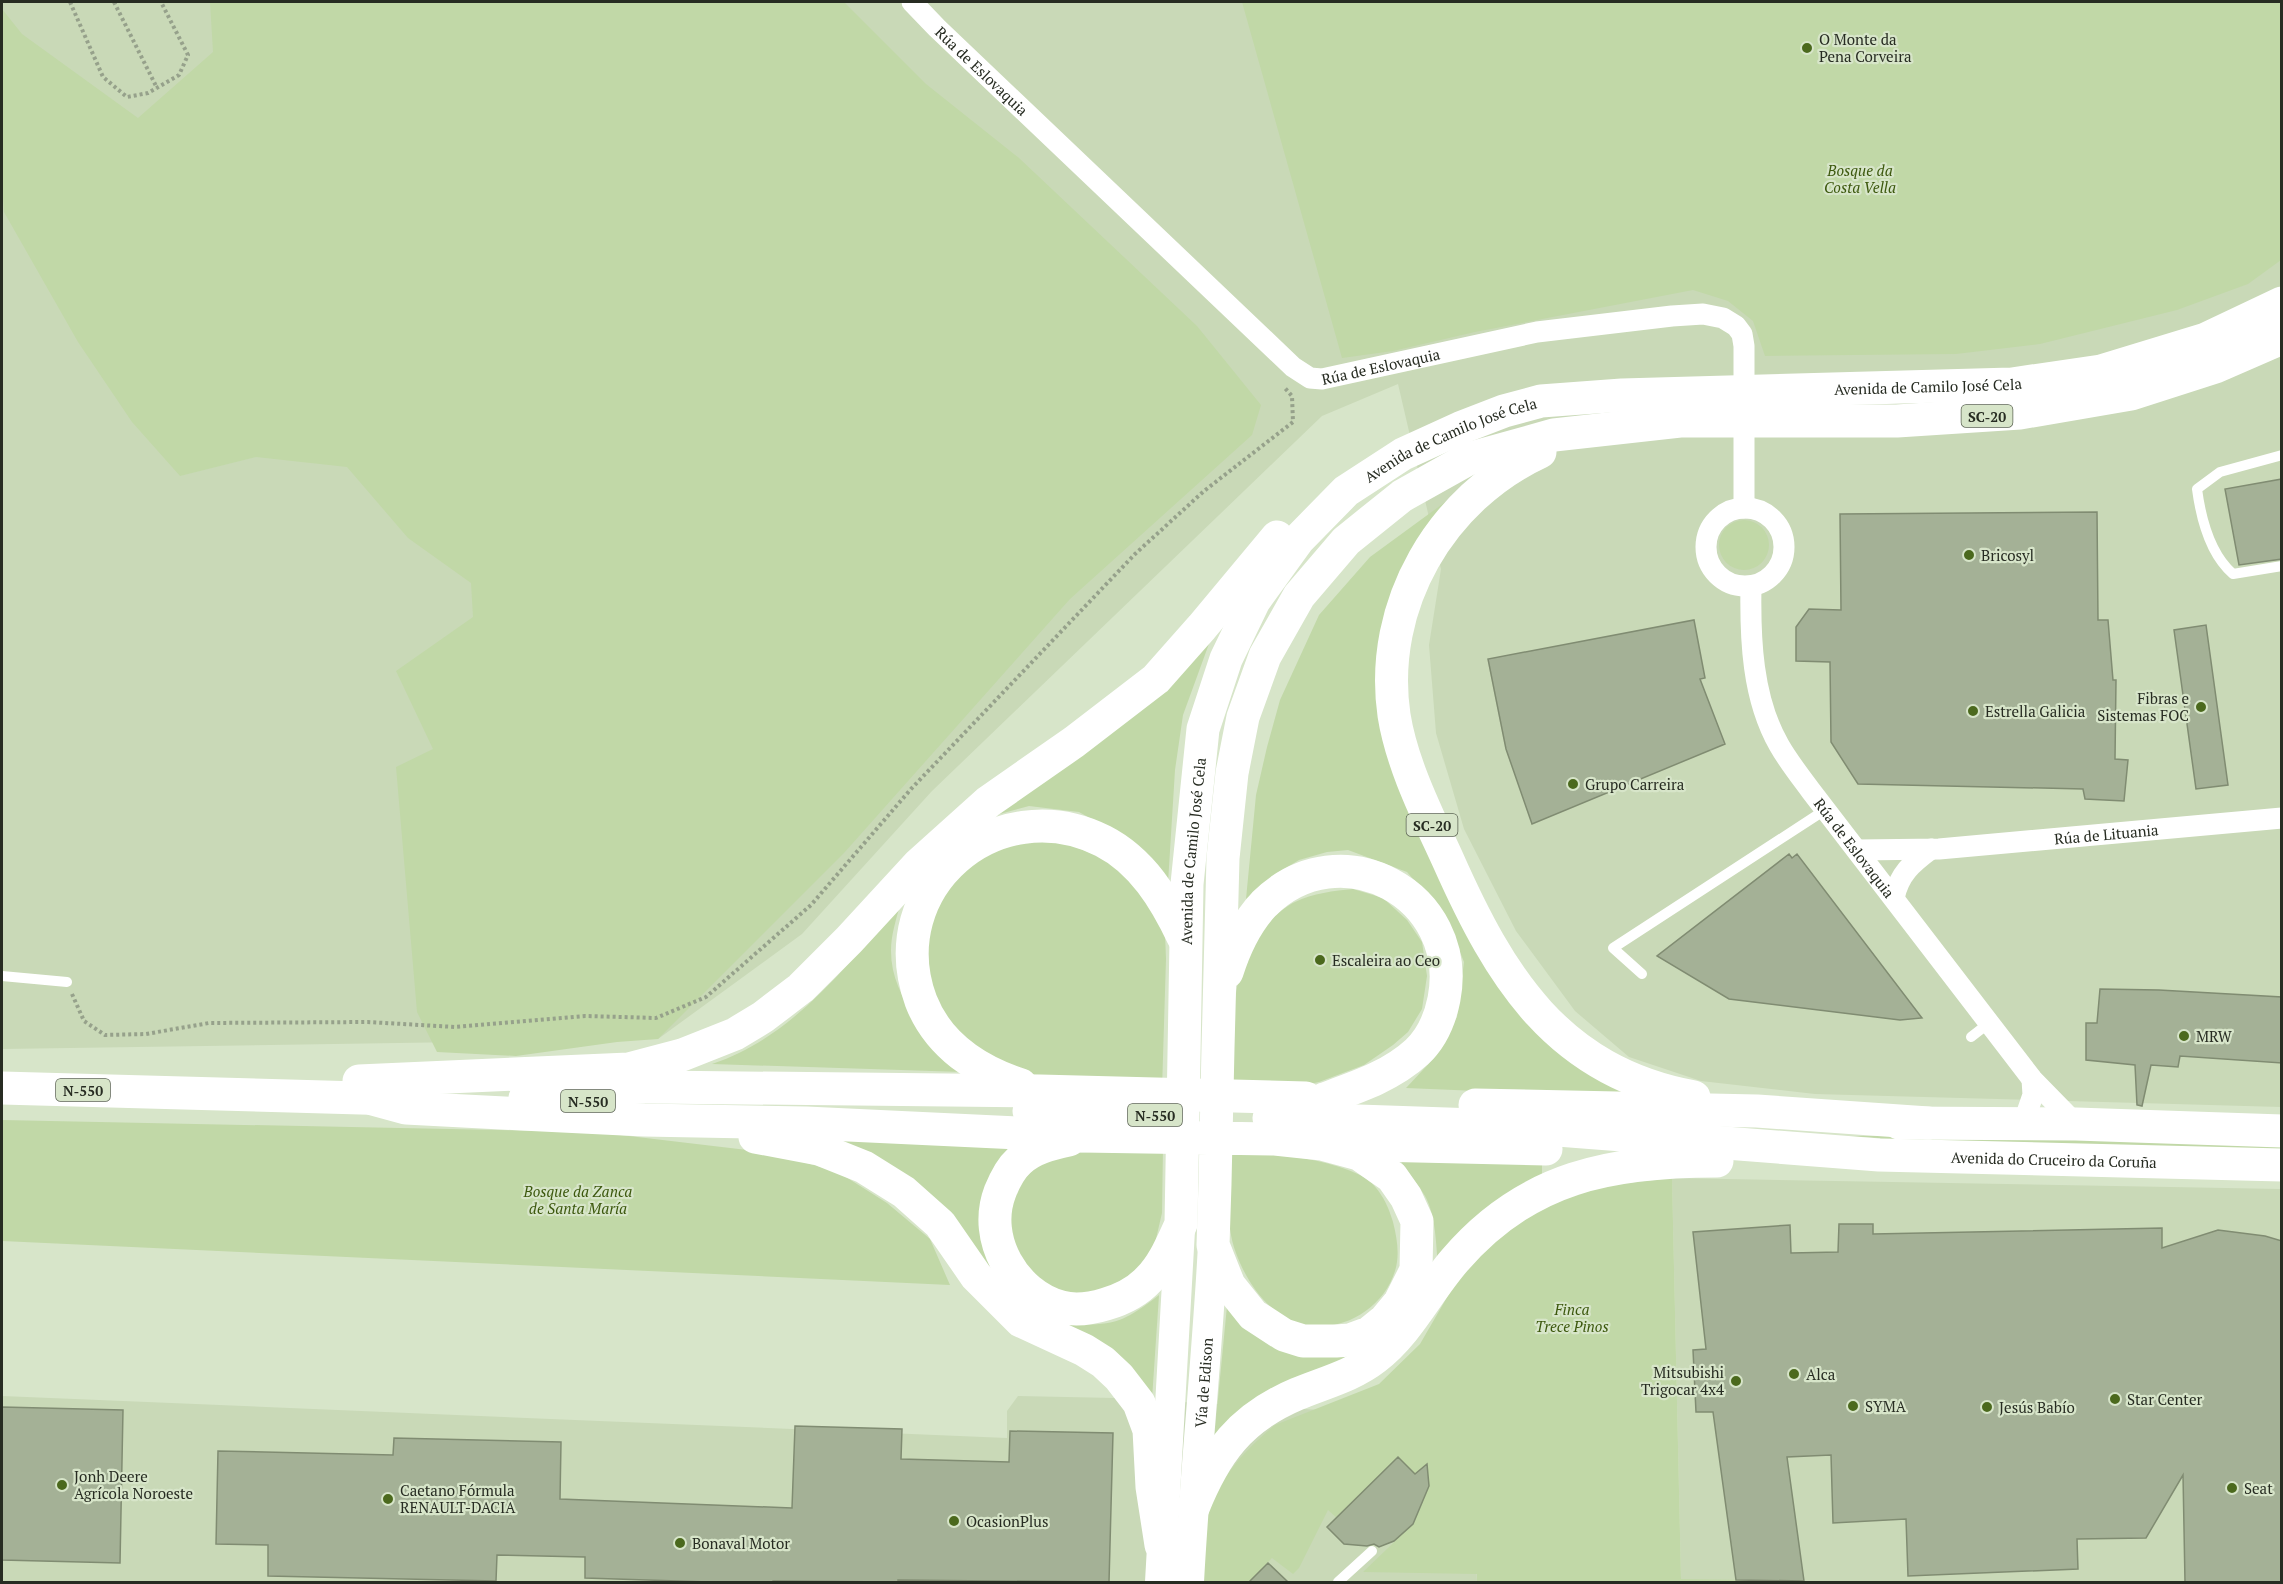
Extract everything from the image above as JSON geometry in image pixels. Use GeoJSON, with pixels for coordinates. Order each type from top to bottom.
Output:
{"type":"FeatureCollection","features":[{"type":"Feature","properties":{"kind":"main road","name":"Avenida de Camilo José Cela"},"geometry":{"type":"LineString","coordinates":[[1181,1224],[1182,1054],[1187,884],[1203,729],[1226,660],[1254,601],[1298,540],[1346,491],[1402,454],[1440,436],[1504,411],[1541,401],[1622,394],[2012,384],[2101,371],[2206,339],[2282,303]]}},
{"type":"Feature","properties":{"kind":"main road","name":"Avenida de Camilo José Cela"},"geometry":{"type":"LineString","coordinates":[[1215,1184],[1224,858],[1232,773],[1243,717],[1265,656],[1299,596],[1346,542],[1402,496],[1468,459],[1554,435],[1680,421],[1897,421],[2020,413],[2131,394],[2215,367],[2282,338]]}},
{"type":"Feature","properties":{"kind":"main road","name":"SC-20"},"geometry":{"type":"LineString","coordinates":[[1554,435],[1541,452],[1509,468],[1468,502],[1452,518],[1419,566],[1407,593],[1393,652],[1394,715],[1401,744],[1433,826],[1479,926],[1497,960],[1520,992],[1549,1024],[1599,1061],[1649,1086],[1757,1111]]}},
{"type":"Feature","properties":{"kind":"main road"},"geometry":{"type":"LineString","coordinates":[[256,1095],[321,1084],[380,1079],[629,1069],[682,1055],[735,1034],[763,1017],[801,988],[919,864],[988,802],[1074,742],[1156,679],[1272,542],[1312,501],[1346,491]]}},
{"type":"Feature","properties":{"kind":"main road"},"geometry":{"type":"LineString","coordinates":[[1040,1091],[1001,1079],[968,1061],[942,1038],[926,1012],[915,983],[911,951],[916,919],[930,888],[949,864],[974,843],[1008,829],[1039,826],[1072,830],[1103,841],[1128,858],[1153,884],[1167,904],[1185,942]]}},
{"type":"Feature","properties":{"kind":"main road"},"geometry":{"type":"LineString","coordinates":[[1220,993],[1234,950],[1249,922],[1282,890],[1303,878],[1331,871],[1359,872],[1386,881],[1408,895],[1429,920],[1446,959],[1447,984],[1442,1010],[1434,1031],[1418,1051],[1391,1071],[1324,1099]]}},
{"type":"Feature","properties":{"kind":"main road"},"geometry":{"type":"LineString","coordinates":[[519,1098],[624,1087],[1040,1091],[1569,1109],[1757,1111],[1928,1123]]}},
{"type":"Feature","properties":{"kind":"main road","name":"N-550"},"geometry":{"type":"LineString","coordinates":[[2,1088],[374,1099],[519,1098],[1506,1126]]}},
{"type":"Feature","properties":{"kind":"main road"},"geometry":{"type":"LineString","coordinates":[[374,1099],[406,1108],[644,1120],[806,1123],[1082,1136],[1275,1139],[1322,1144],[1729,1154],[1769,1157]]}},
{"type":"Feature","properties":{"kind":"main road"},"geometry":{"type":"LineString","coordinates":[[644,1120],[819,1149],[864,1167],[904,1192],[940,1224],[976,1276],[1021,1322],[1084,1350],[1103,1362],[1119,1377],[1139,1402],[1149,1430],[1152,1487],[1161,1545]]}},
{"type":"Feature","properties":{"kind":"main road"},"geometry":{"type":"LineString","coordinates":[[1506,1126],[1928,1123],[2076,1124],[2282,1131]]}},
{"type":"Feature","properties":{"kind":"main road"},"geometry":{"type":"LineString","coordinates":[[1506,1126],[1827,1152]]}},
{"type":"Feature","properties":{"kind":"main road"},"geometry":{"type":"LineString","coordinates":[[1082,1136],[1042,1147],[1019,1161],[1005,1180],[996,1203],[994,1229],[999,1250],[1020,1283],[1037,1297],[1062,1308],[1092,1308],[1126,1298],[1150,1279],[1167,1255],[1181,1224]]}},
{"type":"Feature","properties":{"kind":"main road"},"geometry":{"type":"LineString","coordinates":[[1213,1245],[1229,1285],[1253,1315],[1284,1335],[1304,1341],[1350,1340],[1369,1333],[1385,1320],[1400,1302],[1416,1270],[1417,1221],[1406,1197],[1392,1177],[1359,1154],[1322,1144]]}},
{"type":"Feature","properties":{"kind":"main road"},"geometry":{"type":"LineString","coordinates":[[1193,1508],[1218,1455],[1239,1431],[1275,1404],[1358,1370],[1375,1358],[1409,1323],[1456,1259],[1504,1212],[1528,1197],[1590,1173],[1642,1164],[1733,1161],[1827,1152]]}},
{"type":"Feature","properties":{"kind":"main road","name":"Avenida do Cruceiro da Coruña"},"geometry":{"type":"LineString","coordinates":[[1827,1152],[1900,1156],[2282,1165]]}},
{"type":"Feature","properties":{"kind":"main road","name":"Vía de Edison"},"geometry":{"type":"LineString","coordinates":[[1189,1582],[1193,1508],[1208,1346],[1215,1184]]}},
{"type":"Feature","properties":{"kind":"main road"},"geometry":{"type":"LineString","coordinates":[[1160,1582],[1181,1224]]}},
{"type":"Feature","properties":{"kind":"street","name":"Rúa de Eslovaquia"},"geometry":{"type":"LineString","coordinates":[[912,2],[1293,367],[1310,378],[1322,379],[1537,332],[1672,316],[1703,314],[1723,318],[1736,326],[1742,334],[1744,346],[1744,501]]}},
{"type":"Feature","properties":{"kind":"street"},"geometry":{"type":"LineString","coordinates":[[1744,501],[1778,525],[1783,537],[1784,550],[1781,562],[1774,573],[1764,581],[1751,586],[1738,586],[1726,581],[1716,573],[1709,563],[1706,550],[1707,538],[1712,526],[1720,516],[1744,501]]}},
{"type":"Feature","properties":{"kind":"street","name":"Rúa de Eslovaquia"},"geometry":{"type":"LineString","coordinates":[[1751,586],[1756,675],[1764,710],[1778,744],[1825,810],[2032,1079],[2076,1124]]}},
{"type":"Feature","properties":{"kind":"street","name":"Rúa de Lituania"},"geometry":{"type":"LineString","coordinates":[[1857,850],[1931,849],[2282,818]]}},
{"type":"Feature","properties":{"kind":"street"},"geometry":{"type":"LineString","coordinates":[[1876,875],[1892,857],[1910,848]]}},
{"type":"Feature","properties":{"kind":"street"},"geometry":{"type":"LineString","coordinates":[[1894,898],[1896,886],[1908,866],[1931,849]]}},
{"type":"Feature","properties":{"kind":"street"},"geometry":{"type":"LineString","coordinates":[[2023,1124],[2033,1095],[2032,1079]]}},
{"type":"Feature","properties":{"kind":"lane"},"geometry":{"type":"LineString","coordinates":[[2282,455],[2220,472],[2197,489],[2201,516],[2224,566],[2233,574],[2282,566]]}},
{"type":"Feature","properties":{"kind":"lane"},"geometry":{"type":"LineString","coordinates":[[1642,974],[1613,948],[1825,810]]}},
{"type":"Feature","properties":{"kind":"lane"},"geometry":{"type":"LineString","coordinates":[[2,976],[67,982]]}},
{"type":"Feature","properties":{"kind":"lane"},"geometry":{"type":"LineString","coordinates":[[1971,1037],[1989,1023]]}},
{"type":"Feature","properties":{"kind":"lane"},"geometry":{"type":"LineString","coordinates":[[1338,1582],[1372,1551]]}},
{"type":"Feature","properties":{"kind":"path"},"geometry":{"type":"LineString","coordinates":[[70,2],[103,77],[127,97],[148,93],[179,75],[188,55],[161,2]]}},
{"type":"Feature","properties":{"kind":"path"},"geometry":{"type":"LineString","coordinates":[[114,2],[157,88]]}},
{"type":"Feature","properties":{"kind":"path"},"geometry":{"type":"LineString","coordinates":[[67,982],[84,1021],[105,1035],[146,1034],[209,1023],[368,1022],[455,1027],[585,1016],[656,1018],[706,997],[811,906],[911,789],[1135,554],[1204,491],[1293,422],[1292,396],[1276,378]]}},
{"type":"Feature","properties":{"kind":"shaded area"},"geometry":{"type":"Polygon","coordinates":[[[2,2],[2281,2],[2281,1107],[1815,1094],[1701,1081],[1629,1057],[1575,1011],[1516,931],[1464,829],[1436,733],[1429,645],[1441,569],[1398,384],[1322,416],[932,791],[802,934],[658,1039],[2,1049],[2,2]]]}},
{"type":"Feature","properties":{"kind":"shaded area"},"geometry":{"type":"Polygon","coordinates":[[[1672,1178],[2281,1189],[2281,1582],[1681,1580],[1672,1178]]]}},
{"type":"Feature","properties":{"kind":"shaded area"},"geometry":{"type":"Polygon","coordinates":[[[2,1396],[1007,1438],[1007,1411],[1018,1396],[1115,1398],[1472,1419],[1477,1582],[2,1582],[2,1396]]]}},
{"type":"Feature","properties":{"kind":"green space"},"geometry":{"type":"Polygon","coordinates":[[[210,2],[844,2],[926,84],[1019,158],[1197,326],[1261,405],[1252,435],[1070,599],[844,853],[658,1039],[617,1042],[516,1056],[437,1052],[417,1012],[396,767],[433,749],[396,671],[473,617],[471,583],[408,538],[347,467],[256,457],[180,476],[132,422],[78,342],[4,212],[2,9],[22,34],[138,118],[213,52],[210,2]]]}},
{"type":"Feature","properties":{"kind":"green space","name":"Bosque da Costa Vella"},"geometry":{"type":"Polygon","coordinates":[[[1242,2],[2281,2],[2281,260],[2248,284],[2177,310],[2040,344],[1956,354],[1765,356],[1753,321],[1728,301],[1693,290],[1475,332],[1393,351],[1342,358],[1242,2]]]}},
{"type":"Feature","properties":{"kind":"green space"},"geometry":{"type":"Polygon","coordinates":[[[1463,489],[1379,670],[1477,944],[1645,1098],[1406,1088],[1436,1056],[1457,1017],[1464,962],[1446,917],[1407,872],[1348,850],[1327,852],[1299,860],[1274,875],[1246,899],[1256,795],[1267,747],[1280,700],[1319,615],[1370,557],[1463,489]]]}},
{"type":"Feature","properties":{"kind":"green space"},"geometry":{"type":"Polygon","coordinates":[[[1744,520],[1762,527],[1769,545],[1762,563],[1744,570],[1726,563],[1719,545],[1726,527],[1744,520]]]}},
{"type":"Feature","properties":{"kind":"green space"},"geometry":{"type":"Polygon","coordinates":[[[1214,630],[1183,715],[1175,770],[1168,883],[1135,843],[1079,812],[1029,806],[996,815],[1214,630]]]}},
{"type":"Feature","properties":{"kind":"green space"},"geometry":{"type":"Polygon","coordinates":[[[1048,836],[1118,864],[1153,900],[1165,933],[1162,1090],[1059,1086],[975,1055],[938,1020],[921,957],[945,880],[974,849],[1048,836]]]}},
{"type":"Feature","properties":{"kind":"green space"},"geometry":{"type":"Polygon","coordinates":[[[1353,889],[1383,898],[1407,920],[1422,942],[1427,976],[1422,1009],[1408,1032],[1364,1065],[1319,1082],[1299,1086],[1233,1084],[1236,994],[1244,960],[1254,938],[1270,920],[1295,902],[1316,894],[1353,889]]]}},
{"type":"Feature","properties":{"kind":"green space"},"geometry":{"type":"Polygon","coordinates":[[[900,905],[891,951],[898,986],[927,1032],[963,1072],[712,1064],[741,1052],[793,1018],[838,975],[900,905]]]}},
{"type":"Feature","properties":{"kind":"green space","name":"Bosque da Zanca de Santa María"},"geometry":{"type":"Polygon","coordinates":[[[2,1120],[595,1132],[772,1153],[838,1172],[887,1203],[930,1239],[950,1285],[2,1241],[2,1120]]]}},
{"type":"Feature","properties":{"kind":"green space"},"geometry":{"type":"Polygon","coordinates":[[[1848,1136],[2281,1144],[2282,1152],[1940,1142],[1848,1136]]]}},
{"type":"Feature","properties":{"kind":"green space"},"geometry":{"type":"Polygon","coordinates":[[[805,1137],[1016,1142],[985,1215],[1068,1324],[1117,1321],[1136,1312],[1159,1295],[1152,1399],[805,1137]]]}},
{"type":"Feature","properties":{"kind":"green space"},"geometry":{"type":"Polygon","coordinates":[[[1163,1147],[1162,1213],[1152,1256],[1119,1292],[1046,1294],[1008,1245],[1013,1190],[1048,1155],[1163,1147]]]}},
{"type":"Feature","properties":{"kind":"green space"},"geometry":{"type":"Polygon","coordinates":[[[1231,1149],[1313,1160],[1360,1175],[1372,1184],[1381,1195],[1391,1215],[1398,1253],[1395,1271],[1387,1288],[1376,1302],[1362,1314],[1346,1322],[1329,1326],[1311,1326],[1294,1321],[1277,1312],[1264,1300],[1243,1270],[1232,1241],[1229,1202],[1231,1149]]]}},
{"type":"Feature","properties":{"kind":"green space"},"geometry":{"type":"Polygon","coordinates":[[[1395,1152],[1542,1165],[1542,1178],[1438,1266],[1435,1230],[1429,1204],[1395,1152]]]}},
{"type":"Feature","properties":{"kind":"green space","name":"Finca Trece Pinos"},"geometry":{"type":"Polygon","coordinates":[[[1672,1178],[1681,1579],[1804,1582],[1477,1582],[1477,1574],[1363,1572],[1413,1524],[1429,1486],[1427,1464],[1415,1474],[1398,1457],[1337,1518],[1328,1510],[1299,1568],[1293,1574],[1272,1558],[1249,1582],[1201,1582],[1206,1522],[1216,1493],[1242,1456],[1275,1425],[1379,1384],[1420,1344],[1453,1287],[1467,1270],[1495,1241],[1538,1207],[1599,1186],[1672,1178]]]}},
{"type":"Feature","properties":{"kind":"green space"},"geometry":{"type":"Polygon","coordinates":[[[1227,1306],[1366,1343],[1213,1450],[1227,1306]]]}},
{"type":"Feature","properties":{"kind":"building"},"geometry":{"type":"Polygon","coordinates":[[[2282,479],[2282,559],[2239,565],[2225,489],[2282,479]]]}},
{"type":"Feature","properties":{"kind":"building"},"geometry":{"type":"Polygon","coordinates":[[[2097,512],[2098,620],[2108,620],[2113,680],[2116,680],[2115,759],[2128,760],[2124,801],[2085,799],[2083,789],[1858,784],[1831,742],[1830,662],[1796,661],[1796,627],[1809,609],[1841,610],[1840,514],[2097,512]]]}},
{"type":"Feature","properties":{"kind":"building"},"geometry":{"type":"Polygon","coordinates":[[[1694,620],[1705,678],[1700,679],[1725,744],[1532,824],[1506,749],[1488,659],[1694,620]]]}},
{"type":"Feature","properties":{"kind":"building","name":"Fibras e Sistemas FOC"},"geometry":{"type":"Polygon","coordinates":[[[2206,625],[2228,785],[2196,789],[2174,630],[2206,625]]]}},
{"type":"Feature","properties":{"kind":"building"},"geometry":{"type":"Polygon","coordinates":[[[1789,854],[1792,858],[1797,854],[1922,1018],[1900,1020],[1729,999],[1657,956],[1789,854]]]}},
{"type":"Feature","properties":{"kind":"building","name":"MRW"},"geometry":{"type":"Polygon","coordinates":[[[2100,989],[2282,997],[2282,1063],[2180,1056],[2178,1067],[2151,1065],[2142,1106],[2137,1105],[2135,1065],[2086,1060],[2086,1023],[2097,1023],[2100,989]]]}},
{"type":"Feature","properties":{"kind":"building"},"geometry":{"type":"Polygon","coordinates":[[[1839,1224],[1873,1224],[1873,1234],[2162,1228],[2162,1248],[2218,1230],[2265,1236],[2282,1241],[2281,1582],[2185,1582],[2183,1475],[2146,1538],[2077,1539],[2078,1569],[1908,1576],[1906,1519],[1833,1523],[1831,1455],[1787,1457],[1804,1581],[1736,1580],[1713,1412],[1696,1412],[1693,1350],[1706,1349],[1693,1232],[1790,1225],[1791,1253],[1838,1252],[1839,1224]]]}},
{"type":"Feature","properties":{"kind":"building","name":"Jonh Deere Agrícola Noroeste"},"geometry":{"type":"Polygon","coordinates":[[[2,1407],[123,1410],[120,1563],[2,1560],[2,1407]]]}},
{"type":"Feature","properties":{"kind":"building"},"geometry":{"type":"Polygon","coordinates":[[[795,1426],[902,1429],[901,1459],[1009,1462],[1010,1431],[1113,1433],[1109,1582],[898,1580],[898,1582],[709,1582],[585,1578],[585,1557],[497,1555],[496,1581],[268,1576],[268,1545],[216,1544],[218,1451],[393,1455],[394,1438],[561,1442],[560,1499],[792,1508],[795,1426]]]}},
{"type":"Feature","properties":{"kind":"building"},"geometry":{"type":"Polygon","coordinates":[[[1398,1457],[1415,1474],[1427,1464],[1429,1486],[1413,1524],[1394,1541],[1379,1547],[1374,1544],[1367,1546],[1344,1544],[1327,1527],[1398,1457]]]}},
{"type":"Feature","properties":{"kind":"building"},"geometry":{"type":"Polygon","coordinates":[[[1268,1563],[1288,1582],[1249,1582],[1268,1563]]]}},
{"type":"Feature","properties":{"kind":"place","name":"O Monte da Pena Corveira"},"geometry":{"type":"Point","coordinates":[1807,48]}},
{"type":"Feature","properties":{"kind":"place","name":"Bricosyl"},"geometry":{"type":"Point","coordinates":[1969,555]}},
{"type":"Feature","properties":{"kind":"place","name":"Fibras e Sistemas FOC"},"geometry":{"type":"Point","coordinates":[2201,707]}},
{"type":"Feature","properties":{"kind":"place","name":"Estrella Galicia"},"geometry":{"type":"Point","coordinates":[1973,711]}},
{"type":"Feature","properties":{"kind":"place","name":"Grupo Carreira"},"geometry":{"type":"Point","coordinates":[1573,784]}},
{"type":"Feature","properties":{"kind":"place","name":"Escaleira ao Ceo"},"geometry":{"type":"Point","coordinates":[1320,960]}},
{"type":"Feature","properties":{"kind":"place","name":"MRW"},"geometry":{"type":"Point","coordinates":[2184,1036]}},
{"type":"Feature","properties":{"kind":"place","name":"Alca"},"geometry":{"type":"Point","coordinates":[1794,1374]}},
{"type":"Feature","properties":{"kind":"place","name":"Mitsubishi Trigocar 4x4"},"geometry":{"type":"Point","coordinates":[1736,1381]}},
{"type":"Feature","properties":{"kind":"place","name":"Star Center"},"geometry":{"type":"Point","coordinates":[2115,1399]}},
{"type":"Feature","properties":{"kind":"place","name":"SYMA"},"geometry":{"type":"Point","coordinates":[1853,1406]}},
{"type":"Feature","properties":{"kind":"place","name":"Jesús Babío"},"geometry":{"type":"Point","coordinates":[1987,1407]}},
{"type":"Feature","properties":{"kind":"place","name":"Jonh Deere Agrícola Noroeste"},"geometry":{"type":"Point","coordinates":[62,1485]}},
{"type":"Feature","properties":{"kind":"place","name":"Seat"},"geometry":{"type":"Point","coordinates":[2232,1488]}},
{"type":"Feature","properties":{"kind":"place","name":"Caetano Fórmula RENAULT-DACIA"},"geometry":{"type":"Point","coordinates":[388,1499]}},
{"type":"Feature","properties":{"kind":"place","name":"OcasionPlus"},"geometry":{"type":"Point","coordinates":[954,1521]}},
{"type":"Feature","properties":{"kind":"place","name":"Bonaval Motor"},"geometry":{"type":"Point","coordinates":[680,1543]}}]}
